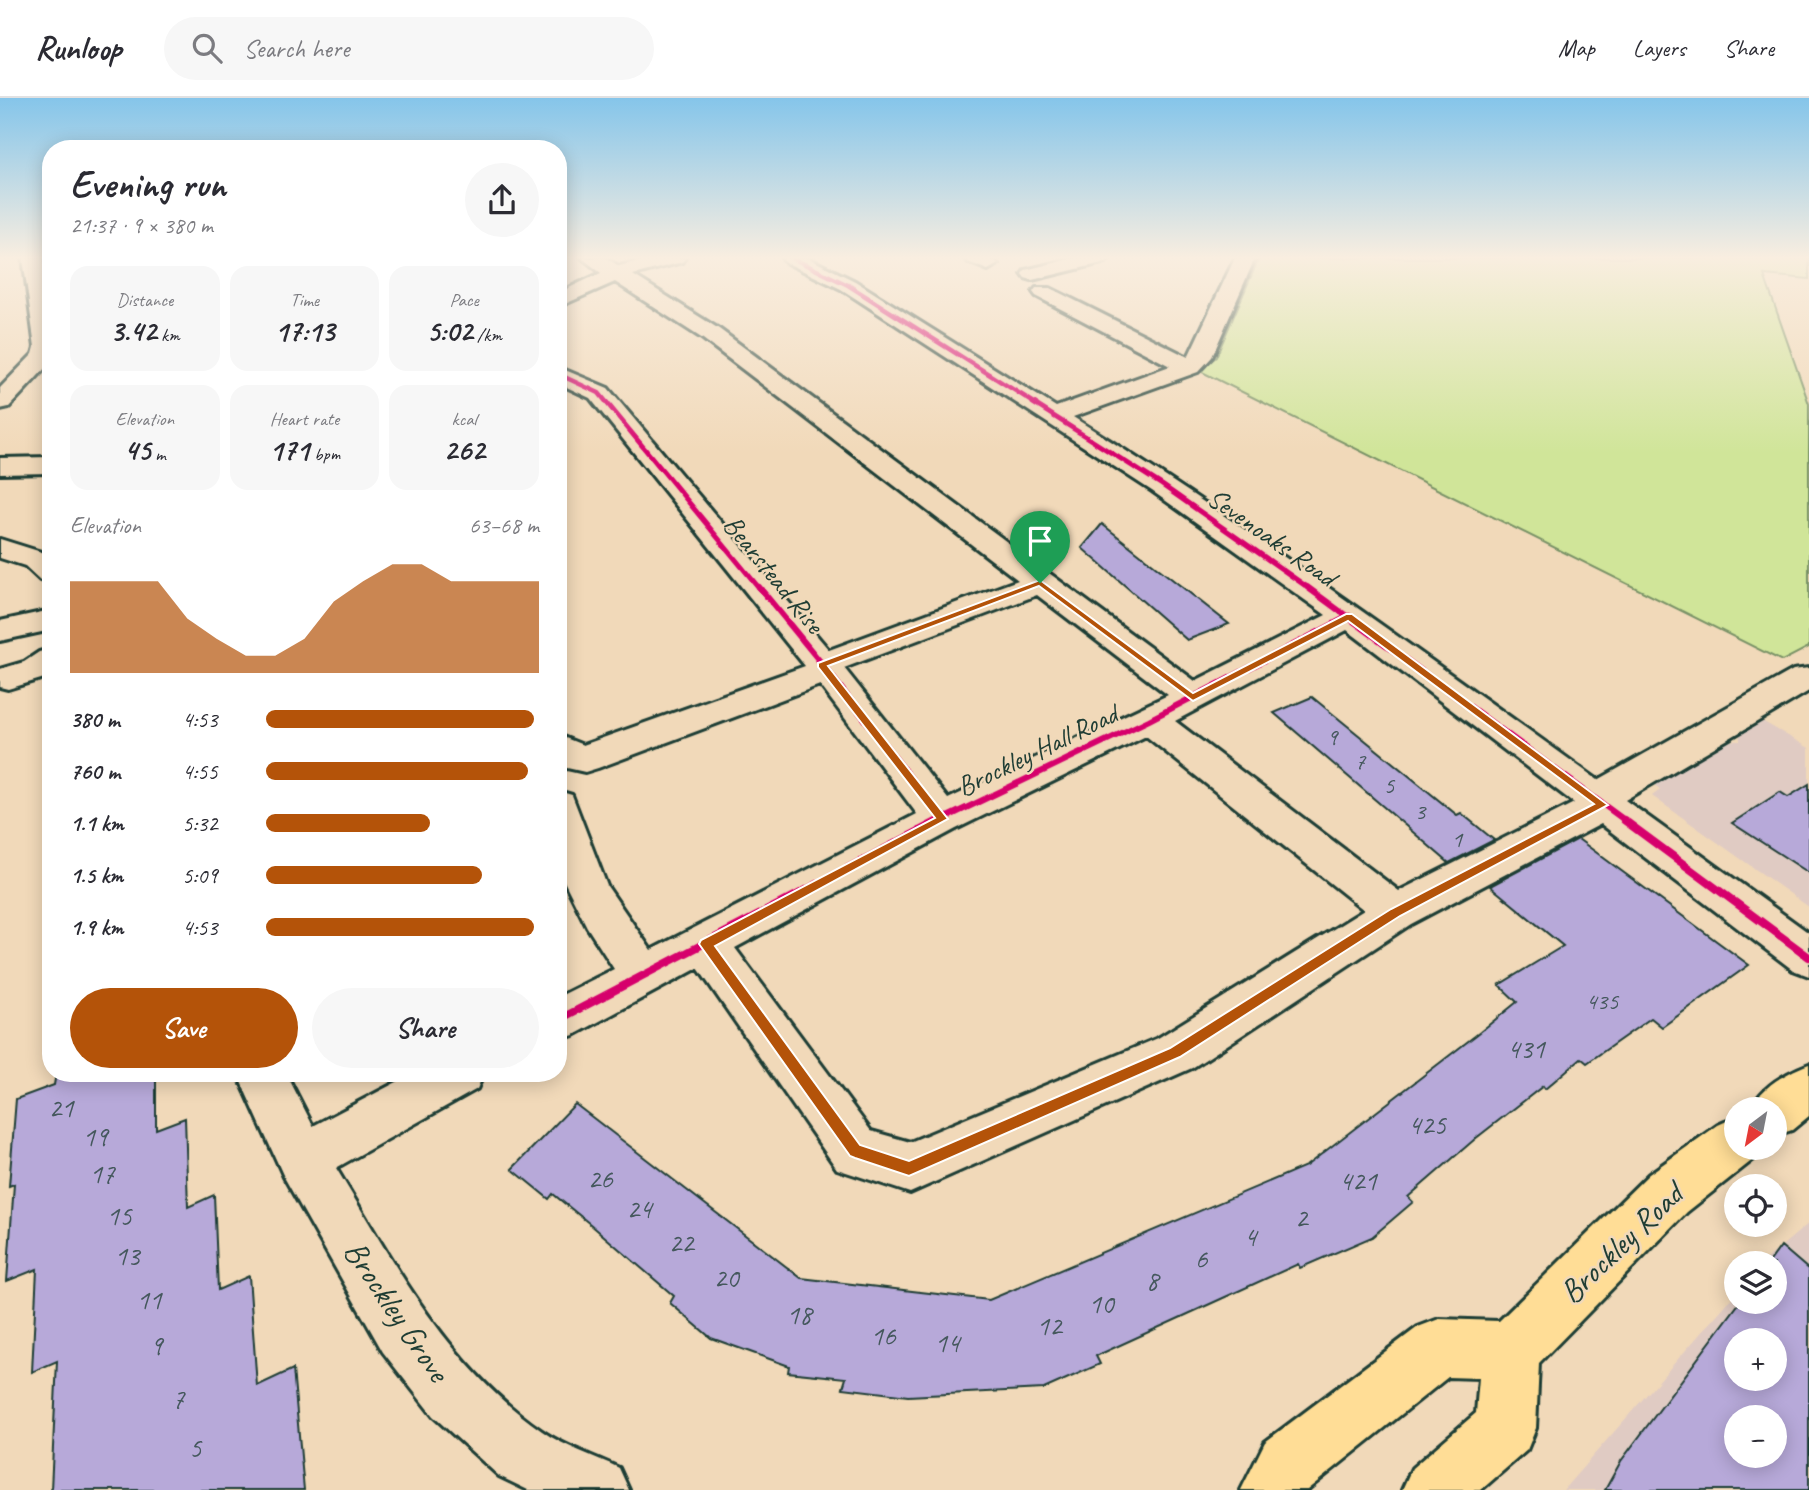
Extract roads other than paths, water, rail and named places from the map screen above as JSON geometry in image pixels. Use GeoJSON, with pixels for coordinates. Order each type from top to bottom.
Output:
{"type":"FeatureCollection","features":[{"type":"Feature","properties":{"kind":"main road"},"geometry":{"type":"LineString","coordinates":[[1787,1103],[1809,1087]]}},
{"type":"Feature","properties":{"kind":"main road","name":"Brockley Road"},"geometry":{"type":"LineString","coordinates":[[1511,1350],[1668,1193],[1724,1151]]}},
{"type":"Feature","properties":{"kind":"main road"},"geometry":{"type":"LineString","coordinates":[[1273,1490],[1287,1464],[1439,1348],[1511,1350],[1505,1428],[1434,1490]]}},
{"type":"Feature","properties":{"kind":"street"},"geometry":{"type":"LineString","coordinates":[[694,323],[1193,698]]}},
{"type":"Feature","properties":{"kind":"street","name":"Sevenoaks Road"},"geometry":{"type":"LineString","coordinates":[[907,323],[1162,485],[1349,617],[1809,957]]}},
{"type":"Feature","properties":{"kind":"street"},"geometry":{"type":"LineString","coordinates":[[1110,323],[1190,367]]}},
{"type":"Feature","properties":{"kind":"street"},"geometry":{"type":"LineString","coordinates":[[1053,416],[1190,367],[1201,357],[1216,323]]}},
{"type":"Feature","properties":{"kind":"street"},"geometry":{"type":"LineString","coordinates":[[0,402],[41,369]]}},
{"type":"Feature","properties":{"kind":"street","name":"Bearstead Rise"},"geometry":{"type":"LineString","coordinates":[[567,378],[599,393],[824,668],[942,819]]}},
{"type":"Feature","properties":{"kind":"street"},"geometry":{"type":"LineString","coordinates":[[0,466],[42,465]]}},
{"type":"Feature","properties":{"kind":"street"},"geometry":{"type":"LineString","coordinates":[[0,548],[42,562]]}},
{"type":"Feature","properties":{"kind":"street"},"geometry":{"type":"LineString","coordinates":[[567,755],[585,759],[1040,583]]}},
{"type":"Feature","properties":{"kind":"street","name":"Brockley Hall Road"},"geometry":{"type":"LineString","coordinates":[[567,1015],[942,819],[1149,720],[1349,617]]}},
{"type":"Feature","properties":{"kind":"street"},"geometry":{"type":"LineString","coordinates":[[0,631],[42,622]]}},
{"type":"Feature","properties":{"kind":"street"},"geometry":{"type":"LineString","coordinates":[[8,678],[42,666]]}},
{"type":"Feature","properties":{"kind":"street"},"geometry":{"type":"LineString","coordinates":[[706,944],[855,1151],[909,1168],[1175,1053],[1396,912],[1599,802],[1805,678]]}},
{"type":"Feature","properties":{"kind":"street"},"geometry":{"type":"LineString","coordinates":[[1149,720],[1396,912]]}},
{"type":"Feature","properties":{"kind":"street"},"geometry":{"type":"LineString","coordinates":[[567,835],[579,876],[617,942],[644,975]]}},
{"type":"Feature","properties":{"kind":"street","name":"Brockley Grove"},"geometry":{"type":"LineString","coordinates":[[265,1082],[302,1159],[362,1267],[403,1332],[454,1395],[521,1454],[597,1490]]}},
{"type":"Feature","properties":{"kind":"street"},"geometry":{"type":"LineString","coordinates":[[302,1159],[443,1082]]}}]}
